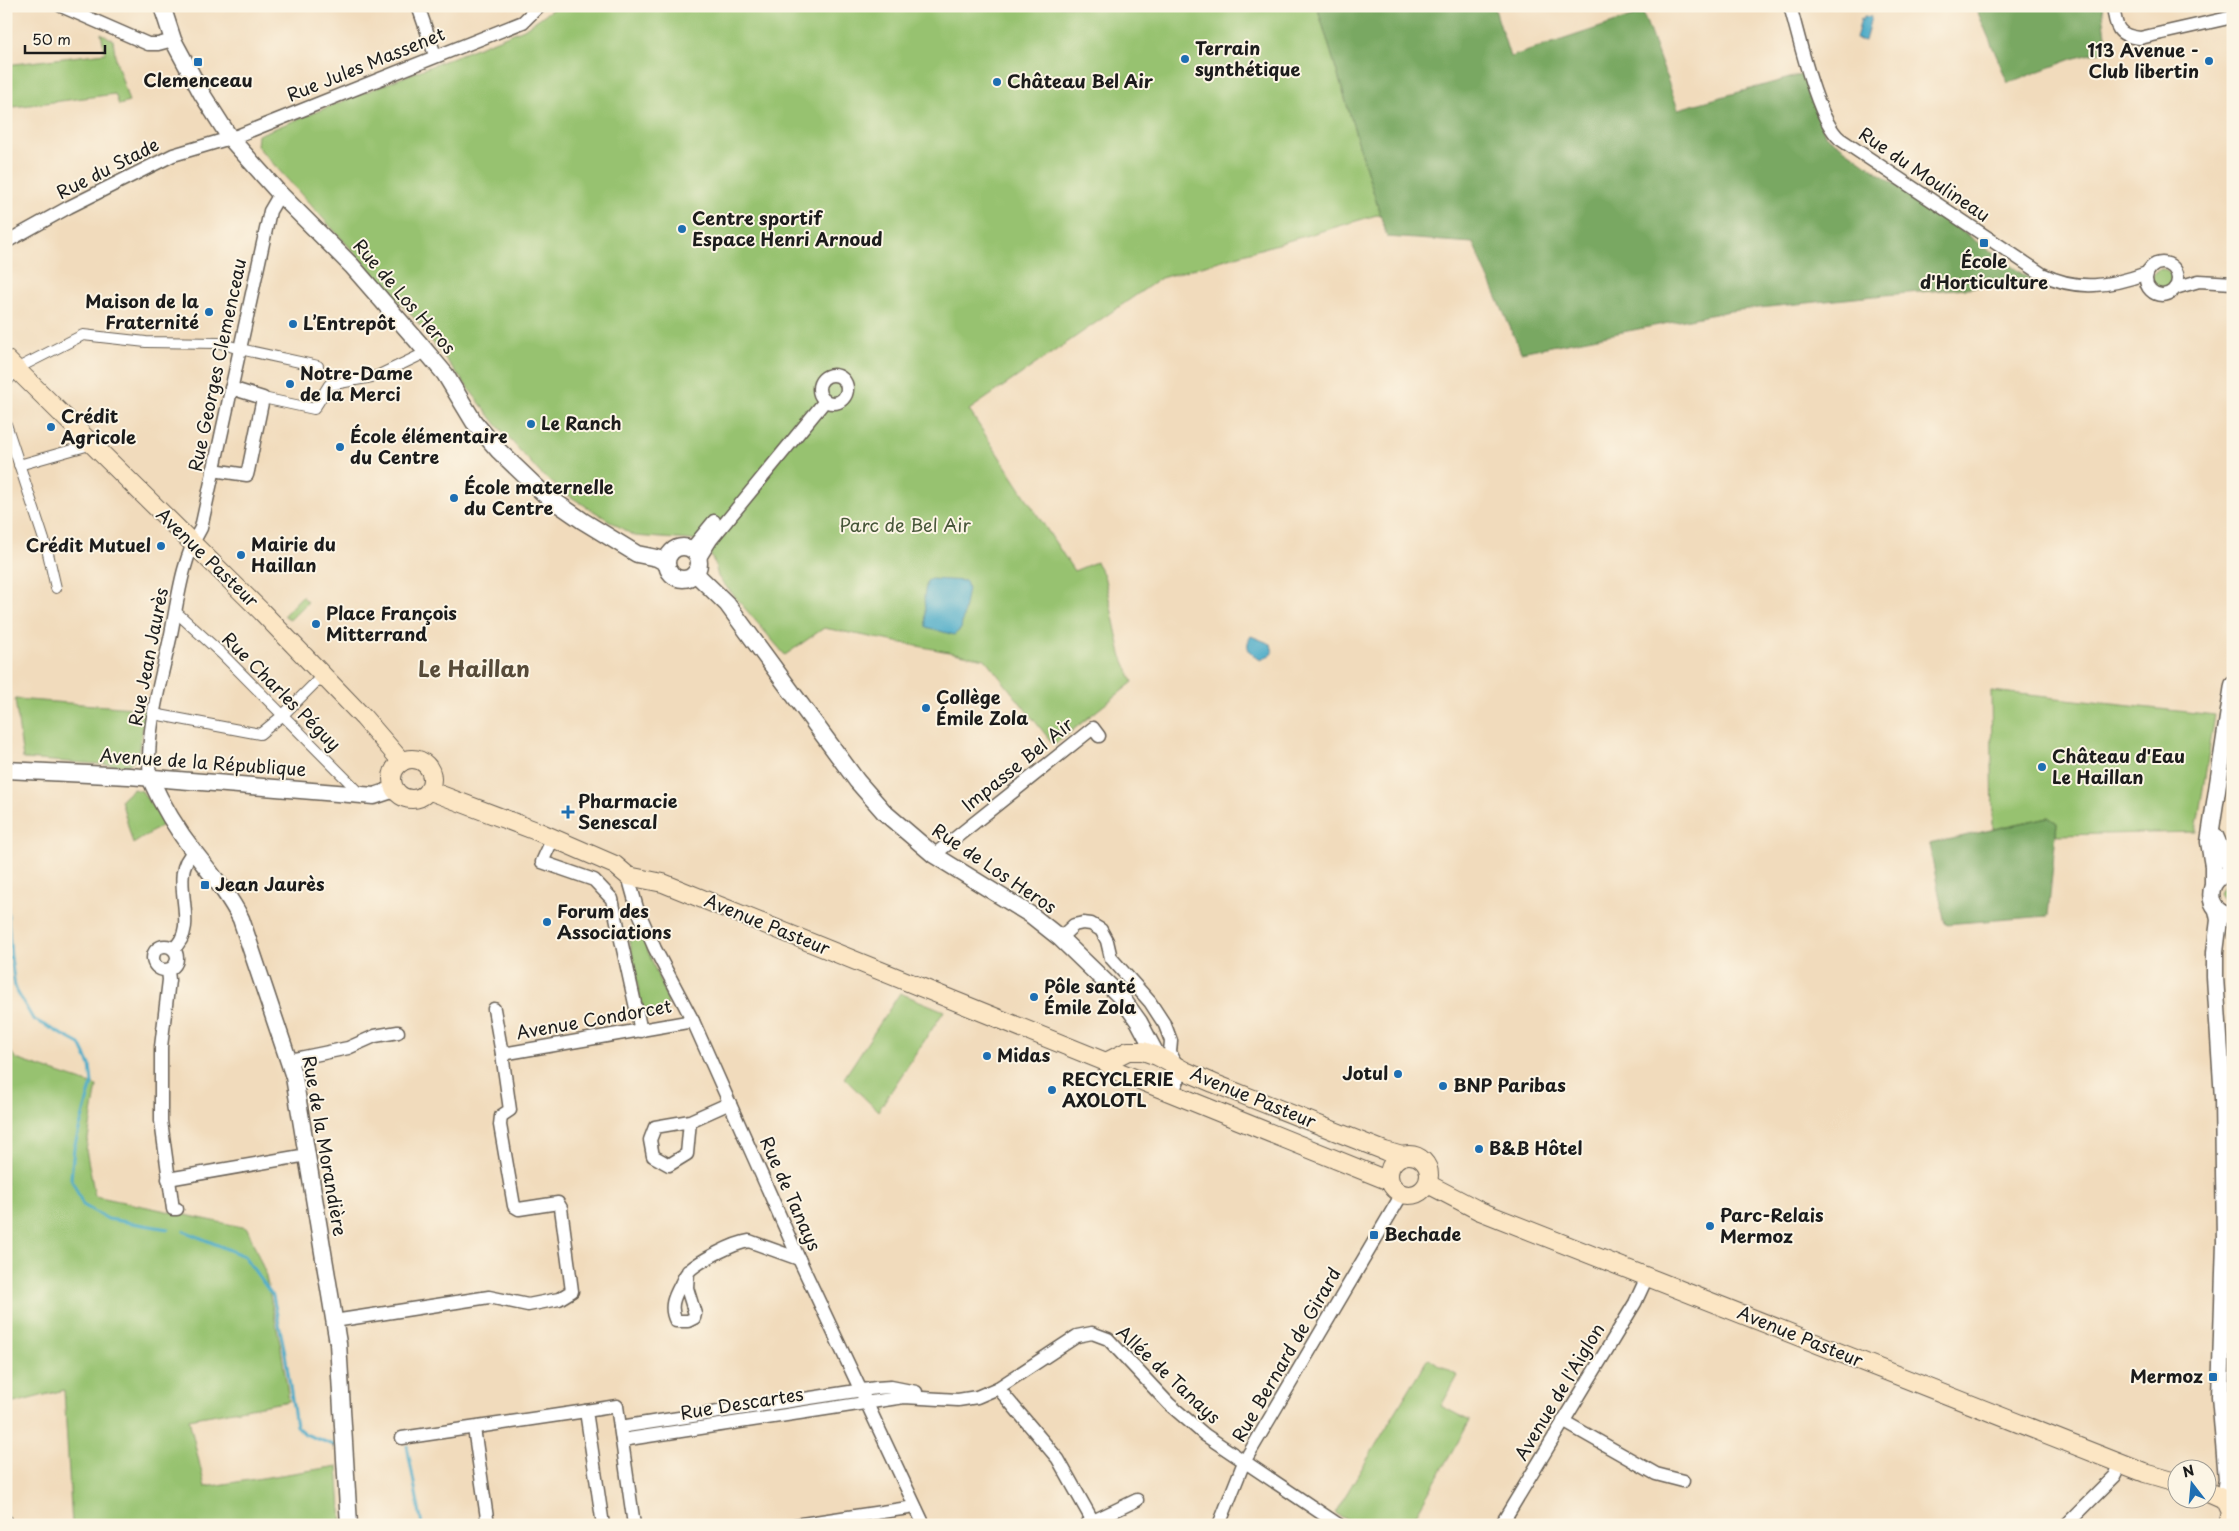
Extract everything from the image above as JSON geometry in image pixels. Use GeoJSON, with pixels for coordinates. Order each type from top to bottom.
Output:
{"type":"FeatureCollection","features":[{"type":"Feature","properties":{"kind":"main road","name":"Avenue Pasteur"},"geometry":{"type":"LineString","coordinates":[[9,370],[93,444],[192,545],[262,612],[380,735],[402,762]]}},
{"type":"Feature","properties":{"kind":"main road"},"geometry":{"type":"LineString","coordinates":[[415,760],[426,766],[432,778],[428,790],[418,798],[411,799],[399,794],[395,789],[392,777],[394,771],[402,762],[415,760]]}},
{"type":"Feature","properties":{"kind":"main road","name":"Avenue Pasteur"},"geometry":{"type":"LineString","coordinates":[[428,790],[553,838],[615,865],[628,876],[663,883],[1106,1062],[1117,1071],[1389,1181],[1392,1187],[1402,1194]]}},
{"type":"Feature","properties":{"kind":"main road","name":"Avenue Pasteur"},"geometry":{"type":"LineString","coordinates":[[1128,1051],[1136,1050],[1157,1056],[1185,1071],[1385,1151],[1402,1156],[1415,1156],[1425,1163],[1430,1175],[1428,1184],[1480,1211],[2121,1464],[2166,1479]]}},
{"type":"Feature","properties":{"kind":"main road"},"geometry":{"type":"LineString","coordinates":[[1106,1062],[1120,1057],[1128,1051]]}},
{"type":"Feature","properties":{"kind":"main road"},"geometry":{"type":"LineString","coordinates":[[1389,1181],[1388,1175],[1391,1165],[1402,1156]]}},
{"type":"Feature","properties":{"kind":"main road"},"geometry":{"type":"LineString","coordinates":[[1402,1194],[1413,1196],[1418,1194],[1428,1184]]}},
{"type":"Feature","properties":{"kind":"main road"},"geometry":{"type":"LineString","coordinates":[[2216,1494],[2229,1499],[2230,1512],[2227,1525]]}},
{"type":"Feature","properties":{"kind":"street"},"geometry":{"type":"LineString","coordinates":[[61,6],[148,44],[158,44],[173,40]]}},
{"type":"Feature","properties":{"kind":"street","name":"Rue de Los Heros"},"geometry":{"type":"LineString","coordinates":[[162,6],[173,40],[202,94],[230,138],[280,194],[352,266],[427,352],[461,399],[474,422],[517,470],[544,494],[583,521],[636,554],[657,558],[666,563]]}},
{"type":"Feature","properties":{"kind":"street"},"geometry":{"type":"LineString","coordinates":[[418,6],[436,55]]}},
{"type":"Feature","properties":{"kind":"street","name":"Rue Jules Massenet"},"geometry":{"type":"LineString","coordinates":[[230,138],[523,22],[539,6]]}},
{"type":"Feature","properties":{"kind":"street","name":"Rue du Moulineau"},"geometry":{"type":"LineString","coordinates":[[1790,6],[1818,99],[1833,133],[1985,236],[2058,282],[2073,286],[2088,286],[2120,281],[2147,273]]}},
{"type":"Feature","properties":{"kind":"street"},"geometry":{"type":"LineString","coordinates":[[2113,6],[2115,22],[2120,31],[2128,37],[2140,38],[2233,17]]}},
{"type":"Feature","properties":{"kind":"street","name":"Rue du Stade"},"geometry":{"type":"LineString","coordinates":[[6,242],[69,207],[173,155],[230,138]]}},
{"type":"Feature","properties":{"kind":"street","name":"Rue Georges Clemenceau"},"geometry":{"type":"LineString","coordinates":[[192,545],[201,528],[270,211],[280,194]]}},
{"type":"Feature","properties":{"kind":"street"},"geometry":{"type":"LineString","coordinates":[[2198,281],[2175,288],[2167,294],[2161,295],[2156,294],[2148,287],[2146,278],[2150,268],[2159,264],[2169,265],[2176,272],[2198,281],[2233,283]]}},
{"type":"Feature","properties":{"kind":"street"},"geometry":{"type":"LineString","coordinates":[[2175,288],[2177,283],[2176,272]]}},
{"type":"Feature","properties":{"kind":"street","name":"Rue du Moulineau"},"geometry":{"type":"LineString","coordinates":[[2120,281],[2148,287]]}},
{"type":"Feature","properties":{"kind":"street"},"geometry":{"type":"LineString","coordinates":[[9,370],[83,336],[146,342],[220,343],[318,366]]}},
{"type":"Feature","properties":{"kind":"street"},"geometry":{"type":"LineString","coordinates":[[231,388],[263,398],[314,409],[329,385],[377,376],[427,352]]}},
{"type":"Feature","properties":{"kind":"street"},"geometry":{"type":"LineString","coordinates":[[213,470],[247,475],[263,398]]}},
{"type":"Feature","properties":{"kind":"street"},"geometry":{"type":"LineString","coordinates":[[695,560],[677,548],[669,554],[666,563],[670,574],[680,579],[691,577],[695,560],[822,398]]}},
{"type":"Feature","properties":{"kind":"street"},"geometry":{"type":"LineString","coordinates":[[6,424],[8,436],[47,549],[56,588]]}},
{"type":"Feature","properties":{"kind":"street"},"geometry":{"type":"LineString","coordinates":[[19,465],[93,444]]}},
{"type":"Feature","properties":{"kind":"street","name":"Rue Jean Jaurès"},"geometry":{"type":"LineString","coordinates":[[150,778],[148,762],[154,714],[192,545]]}},
{"type":"Feature","properties":{"kind":"street","name":"Rue de Los Heros"},"geometry":{"type":"LineString","coordinates":[[695,560],[857,781],[903,830],[934,856],[1031,915],[1060,938],[1121,997],[1139,1022],[1157,1056]]}},
{"type":"Feature","properties":{"kind":"street","name":"Rue Charles Péguy"},"geometry":{"type":"LineString","coordinates":[[176,612],[222,654],[362,795]]}},
{"type":"Feature","properties":{"kind":"street"},"geometry":{"type":"LineString","coordinates":[[154,714],[260,734],[282,716],[322,676]]}},
{"type":"Feature","properties":{"kind":"street"},"geometry":{"type":"LineString","coordinates":[[2229,1499],[2220,1396],[2228,1098],[2215,962],[2219,920],[2217,910],[2210,898],[2214,875],[2209,842],[2233,684]]}},
{"type":"Feature","properties":{"kind":"street","name":"Impasse Bel Air"},"geometry":{"type":"LineString","coordinates":[[934,856],[1092,728],[1099,736]]}},
{"type":"Feature","properties":{"kind":"street","name":"Avenue de la République"},"geometry":{"type":"LineString","coordinates":[[6,770],[150,778],[374,796],[395,789]]}},
{"type":"Feature","properties":{"kind":"street","name":"Rue de la Morandière"},"geometry":{"type":"LineString","coordinates":[[150,778],[164,808],[194,852],[230,899],[241,919],[290,1060],[308,1155],[338,1343],[349,1525]]}},
{"type":"Feature","properties":{"kind":"street"},"geometry":{"type":"LineString","coordinates":[[2211,827],[2224,857],[2233,869]]}},
{"type":"Feature","properties":{"kind":"street"},"geometry":{"type":"LineString","coordinates":[[553,838],[542,862],[594,880],[612,899],[641,1031]]}},
{"type":"Feature","properties":{"kind":"street"},"geometry":{"type":"LineString","coordinates":[[173,949],[182,939],[186,907],[182,872],[194,852]]}},
{"type":"Feature","properties":{"kind":"street"},"geometry":{"type":"LineString","coordinates":[[2213,884],[2223,874],[2233,873]]}},
{"type":"Feature","properties":{"kind":"street","name":"Rue de Tanays"},"geometry":{"type":"LineString","coordinates":[[628,876],[637,908],[671,981],[693,1022],[799,1259],[924,1525]]}},
{"type":"Feature","properties":{"kind":"street"},"geometry":{"type":"LineString","coordinates":[[2217,910],[2223,914],[2233,915]]}},
{"type":"Feature","properties":{"kind":"street"},"geometry":{"type":"LineString","coordinates":[[2215,962],[2225,934],[2233,922]]}},
{"type":"Feature","properties":{"kind":"street"},"geometry":{"type":"LineString","coordinates":[[1060,938],[1074,925],[1083,923],[1091,924],[1101,930],[1107,941],[1111,958],[1150,1002],[1165,1025],[1171,1041],[1170,1052],[1179,1074],[1174,1084],[1154,1086]]}},
{"type":"Feature","properties":{"kind":"street"},"geometry":{"type":"LineString","coordinates":[[168,970],[157,967],[153,956],[160,947],[168,946],[177,954],[176,962],[168,970],[161,1047],[161,1121],[173,1209],[177,1209]]}},
{"type":"Feature","properties":{"kind":"street","name":"Avenue Condorcet"},"geometry":{"type":"LineString","coordinates":[[334,1321],[489,1297],[528,1305],[559,1300],[572,1291],[561,1208],[558,1203],[519,1209],[514,1206],[500,1125],[502,1116],[510,1110],[494,1009]]}},
{"type":"Feature","properties":{"kind":"street","name":"Avenue Condorcet"},"geometry":{"type":"LineString","coordinates":[[502,1054],[693,1022]]}},
{"type":"Feature","properties":{"kind":"street"},"geometry":{"type":"LineString","coordinates":[[1128,1051],[1135,1042],[1139,1032],[1139,1022]]}},
{"type":"Feature","properties":{"kind":"street"},"geometry":{"type":"LineString","coordinates":[[290,1060],[348,1048],[375,1036],[398,1032]]}},
{"type":"Feature","properties":{"kind":"street"},"geometry":{"type":"LineString","coordinates":[[690,1121],[730,1103]]}},
{"type":"Feature","properties":{"kind":"street"},"geometry":{"type":"LineString","coordinates":[[168,1179],[308,1155]]}},
{"type":"Feature","properties":{"kind":"street","name":"Rue Bernard de Girard"},"geometry":{"type":"LineString","coordinates":[[1339,1525],[1244,1462],[1402,1194]]}},
{"type":"Feature","properties":{"kind":"street"},"geometry":{"type":"LineString","coordinates":[[688,1271],[723,1250],[741,1242],[749,1242],[799,1259]]}},
{"type":"Feature","properties":{"kind":"street","name":"Avenue de l'Aiglon"},"geometry":{"type":"LineString","coordinates":[[1501,1525],[1635,1303],[1647,1277]]}},
{"type":"Feature","properties":{"kind":"street","name":"Allée de Tanays"},"geometry":{"type":"LineString","coordinates":[[998,1388],[1077,1336],[1092,1333],[1108,1339],[1170,1404],[1205,1435],[1244,1462]]}},
{"type":"Feature","properties":{"kind":"street","name":"Rue Descartes"},"geometry":{"type":"LineString","coordinates":[[620,1427],[862,1390],[897,1388],[941,1398]]}},
{"type":"Feature","properties":{"kind":"street"},"geometry":{"type":"LineString","coordinates":[[941,1398],[958,1400],[977,1397],[998,1388],[1058,1459],[1092,1524],[1137,1500]]}},
{"type":"Feature","properties":{"kind":"street","name":"Rue Descartes"},"geometry":{"type":"LineString","coordinates":[[622,1440],[904,1397],[941,1398]]}},
{"type":"Feature","properties":{"kind":"street"},"geometry":{"type":"LineString","coordinates":[[402,1438],[617,1406],[634,1525]]}},
{"type":"Feature","properties":{"kind":"street"},"geometry":{"type":"LineString","coordinates":[[586,1411],[603,1525]]}},
{"type":"Feature","properties":{"kind":"street"},"geometry":{"type":"LineString","coordinates":[[1563,1421],[1656,1474],[1683,1481]]}},
{"type":"Feature","properties":{"kind":"street"},"geometry":{"type":"LineString","coordinates":[[474,1428],[488,1525]]}},
{"type":"Feature","properties":{"kind":"street"},"geometry":{"type":"LineString","coordinates":[[1216,1524],[1228,1503],[1244,1462]]}},
{"type":"Feature","properties":{"kind":"street"},"geometry":{"type":"LineString","coordinates":[[2070,1523],[2115,1476],[2121,1464]]}},
{"type":"Feature","properties":{"kind":"street"},"geometry":{"type":"LineString","coordinates":[[795,1525],[915,1507]]}},
{"type":"Feature","properties":{"kind":"street"},"geometry":{"type":"LineString","coordinates":[[6,1521],[7,1525]]}},
{"type":"Feature","properties":{"kind":"green space","name":"Parc de Bel Air"},"geometry":{"type":"Polygon","coordinates":[[[557,6],[1317,6],[1380,214],[1161,278],[969,410],[1074,571],[1096,562],[1104,575],[1121,654],[1133,682],[1054,745],[985,659],[824,628],[785,655],[718,577],[715,564],[704,541],[634,536],[571,497],[542,475],[496,424],[414,318],[257,146],[258,135],[524,29],[557,6]]]}},
{"type":"Feature","properties":{"kind":"green space"},"geometry":{"type":"Polygon","coordinates":[[[1317,6],[1494,6],[1510,57],[1643,13],[1678,109],[1804,74],[1825,135],[2034,282],[1730,311],[1521,352],[1473,243],[1387,237],[1317,6]]]}},
{"type":"Feature","properties":{"kind":"green space"},"geometry":{"type":"Polygon","coordinates":[[[1975,6],[2102,6],[2108,50],[2075,58],[2008,83],[1975,6]]]}},
{"type":"Feature","properties":{"kind":"green space"},"geometry":{"type":"Polygon","coordinates":[[[101,33],[113,40],[116,60],[129,102],[119,105],[115,94],[6,108],[6,65],[105,53],[101,33]]]}},
{"type":"Feature","properties":{"kind":"green space"},"geometry":{"type":"Polygon","coordinates":[[[2162,269],[2169,272],[2172,279],[2169,286],[2162,289],[2155,286],[2152,279],[2155,272],[2162,269]]]}},
{"type":"Feature","properties":{"kind":"green space"},"geometry":{"type":"Polygon","coordinates":[[[302,596],[308,602],[290,620],[284,615],[302,596]]]}},
{"type":"Feature","properties":{"kind":"green space"},"geometry":{"type":"Polygon","coordinates":[[[1991,691],[2215,715],[2196,832],[2056,835],[2057,823],[2048,817],[1993,829],[1991,691]]]}},
{"type":"Feature","properties":{"kind":"green space"},"geometry":{"type":"Polygon","coordinates":[[[15,699],[147,709],[137,758],[127,766],[23,759],[15,699]]]}},
{"type":"Feature","properties":{"kind":"green space"},"geometry":{"type":"Polygon","coordinates":[[[133,789],[142,791],[164,824],[133,844],[121,800],[133,789]]]}},
{"type":"Feature","properties":{"kind":"green space"},"geometry":{"type":"Polygon","coordinates":[[[2048,817],[2057,823],[2048,916],[1945,924],[1929,844],[2048,817]]]}},
{"type":"Feature","properties":{"kind":"green space"},"geometry":{"type":"Polygon","coordinates":[[[2233,882],[2233,906],[2223,903],[2219,893],[2223,886],[2233,882]]]}},
{"type":"Feature","properties":{"kind":"green space"},"geometry":{"type":"Polygon","coordinates":[[[632,930],[641,934],[668,1001],[666,1015],[650,1019],[642,1009],[629,937],[632,930]]]}},
{"type":"Feature","properties":{"kind":"green space"},"geometry":{"type":"Polygon","coordinates":[[[900,993],[944,1011],[878,1111],[844,1078],[900,993]]]}},
{"type":"Feature","properties":{"kind":"green space"},"geometry":{"type":"Polygon","coordinates":[[[6,1045],[16,1059],[97,1086],[86,1150],[95,1196],[247,1228],[265,1272],[281,1348],[289,1401],[189,1419],[205,1487],[338,1466],[342,1525],[72,1525],[64,1390],[6,1405],[6,1045]]]}},
{"type":"Feature","properties":{"kind":"green space"},"geometry":{"type":"Polygon","coordinates":[[[1428,1358],[1458,1376],[1441,1406],[1470,1421],[1410,1525],[1356,1525],[1335,1513],[1428,1358]]]}},
{"type":"Feature","properties":{"kind":"water"},"geometry":{"type":"Polygon","coordinates":[[[1864,16],[1871,17],[1865,41],[1856,39],[1861,19],[1863,20],[1864,16]]]}},
{"type":"Feature","properties":{"kind":"water"},"geometry":{"type":"Polygon","coordinates":[[[931,579],[966,581],[968,588],[961,629],[954,635],[926,627],[924,596],[927,581],[931,579]]]}},
{"type":"Feature","properties":{"kind":"water"},"geometry":{"type":"Polygon","coordinates":[[[1251,636],[1271,644],[1273,653],[1261,660],[1254,656],[1248,648],[1251,636]]]}},
{"type":"Feature","properties":{"kind":"waterway"},"geometry":{"type":"LineString","coordinates":[[6,890],[11,957],[6,958]]}},
{"type":"Feature","properties":{"kind":"waterway"},"geometry":{"type":"LineString","coordinates":[[11,957],[15,988],[33,1019],[80,1044],[90,1065],[92,1083],[74,1148],[71,1178],[83,1205],[108,1219],[168,1229]]}},
{"type":"Feature","properties":{"kind":"waterway"},"geometry":{"type":"LineString","coordinates":[[184,1231],[244,1256],[273,1296],[285,1353],[296,1426],[305,1434],[339,1447]]}},
{"type":"Feature","properties":{"kind":"waterway"},"geometry":{"type":"LineString","coordinates":[[407,1446],[422,1525]]}},
{"type":"Feature","properties":{"kind":"place","name":"Terrain synthétique"},"geometry":{"type":"Point","coordinates":[1185,59]}},
{"type":"Feature","properties":{"kind":"place","name":"113 Avenue - Club libertin"},"geometry":{"type":"Point","coordinates":[2209,61]}},
{"type":"Feature","properties":{"kind":"place","name":"Clemenceau"},"geometry":{"type":"Point","coordinates":[198,62]}},
{"type":"Feature","properties":{"kind":"place","name":"Château Bel Air"},"geometry":{"type":"Point","coordinates":[997,82]}},
{"type":"Feature","properties":{"kind":"place","name":"Centre sportif Espace Henri Arnoud"},"geometry":{"type":"Point","coordinates":[682,229]}},
{"type":"Feature","properties":{"kind":"place","name":"École d'Horticulture"},"geometry":{"type":"Point","coordinates":[1984,243]}},
{"type":"Feature","properties":{"kind":"place","name":"Maison de la Fraternité"},"geometry":{"type":"Point","coordinates":[209,312]}},
{"type":"Feature","properties":{"kind":"place","name":"L’Entrepôt"},"geometry":{"type":"Point","coordinates":[293,324]}},
{"type":"Feature","properties":{"kind":"place","name":"Notre-Dame de la Merci"},"geometry":{"type":"Point","coordinates":[290,384]}},
{"type":"Feature","properties":{"kind":"place","name":"Le Ranch"},"geometry":{"type":"Point","coordinates":[531,424]}},
{"type":"Feature","properties":{"kind":"place","name":"Crédit Agricole"},"geometry":{"type":"Point","coordinates":[51,427]}},
{"type":"Feature","properties":{"kind":"place","name":"École élémentaire du Centre"},"geometry":{"type":"Point","coordinates":[340,447]}},
{"type":"Feature","properties":{"kind":"place","name":"École maternelle du Centre"},"geometry":{"type":"Point","coordinates":[454,498]}},
{"type":"Feature","properties":{"kind":"place","name":"Crédit Mutuel"},"geometry":{"type":"Point","coordinates":[161,546]}},
{"type":"Feature","properties":{"kind":"place","name":"Mairie du Haillan"},"geometry":{"type":"Point","coordinates":[241,555]}},
{"type":"Feature","properties":{"kind":"place","name":"Place François Mitterrand"},"geometry":{"type":"Point","coordinates":[316,624]}},
{"type":"Feature","properties":{"kind":"place","name":"Collège Émile Zola"},"geometry":{"type":"Point","coordinates":[926,708]}},
{"type":"Feature","properties":{"kind":"place","name":"Château d'Eau Le Haillan"},"geometry":{"type":"Point","coordinates":[2042,767]}},
{"type":"Feature","properties":{"kind":"place","name":"Pharmacie Senescal"},"geometry":{"type":"Point","coordinates":[568,812]}},
{"type":"Feature","properties":{"kind":"place","name":"Jean Jaurès"},"geometry":{"type":"Point","coordinates":[205,885]}},
{"type":"Feature","properties":{"kind":"place","name":"Forum des Associations"},"geometry":{"type":"Point","coordinates":[547,922]}},
{"type":"Feature","properties":{"kind":"place","name":"Pôle santé Émile Zola"},"geometry":{"type":"Point","coordinates":[1034,997]}},
{"type":"Feature","properties":{"kind":"place","name":"Midas"},"geometry":{"type":"Point","coordinates":[987,1056]}},
{"type":"Feature","properties":{"kind":"place","name":"Jotul"},"geometry":{"type":"Point","coordinates":[1398,1074]}},
{"type":"Feature","properties":{"kind":"place","name":"BNP Paribas"},"geometry":{"type":"Point","coordinates":[1443,1086]}},
{"type":"Feature","properties":{"kind":"place","name":"RECYCLERIE AXOLOTL"},"geometry":{"type":"Point","coordinates":[1052,1090]}},
{"type":"Feature","properties":{"kind":"place","name":"B&B Hôtel"},"geometry":{"type":"Point","coordinates":[1479,1149]}},
{"type":"Feature","properties":{"kind":"place","name":"Parc-Relais Mermoz"},"geometry":{"type":"Point","coordinates":[1710,1226]}},
{"type":"Feature","properties":{"kind":"place","name":"Bechade"},"geometry":{"type":"Point","coordinates":[1374,1235]}},
{"type":"Feature","properties":{"kind":"place","name":"Mermoz"},"geometry":{"type":"Point","coordinates":[2213,1377]}},
{"type":"Feature","properties":{"kind":"district","name":"Le Haillan"},"geometry":{"type":"Point","coordinates":[474,669]}}]}
